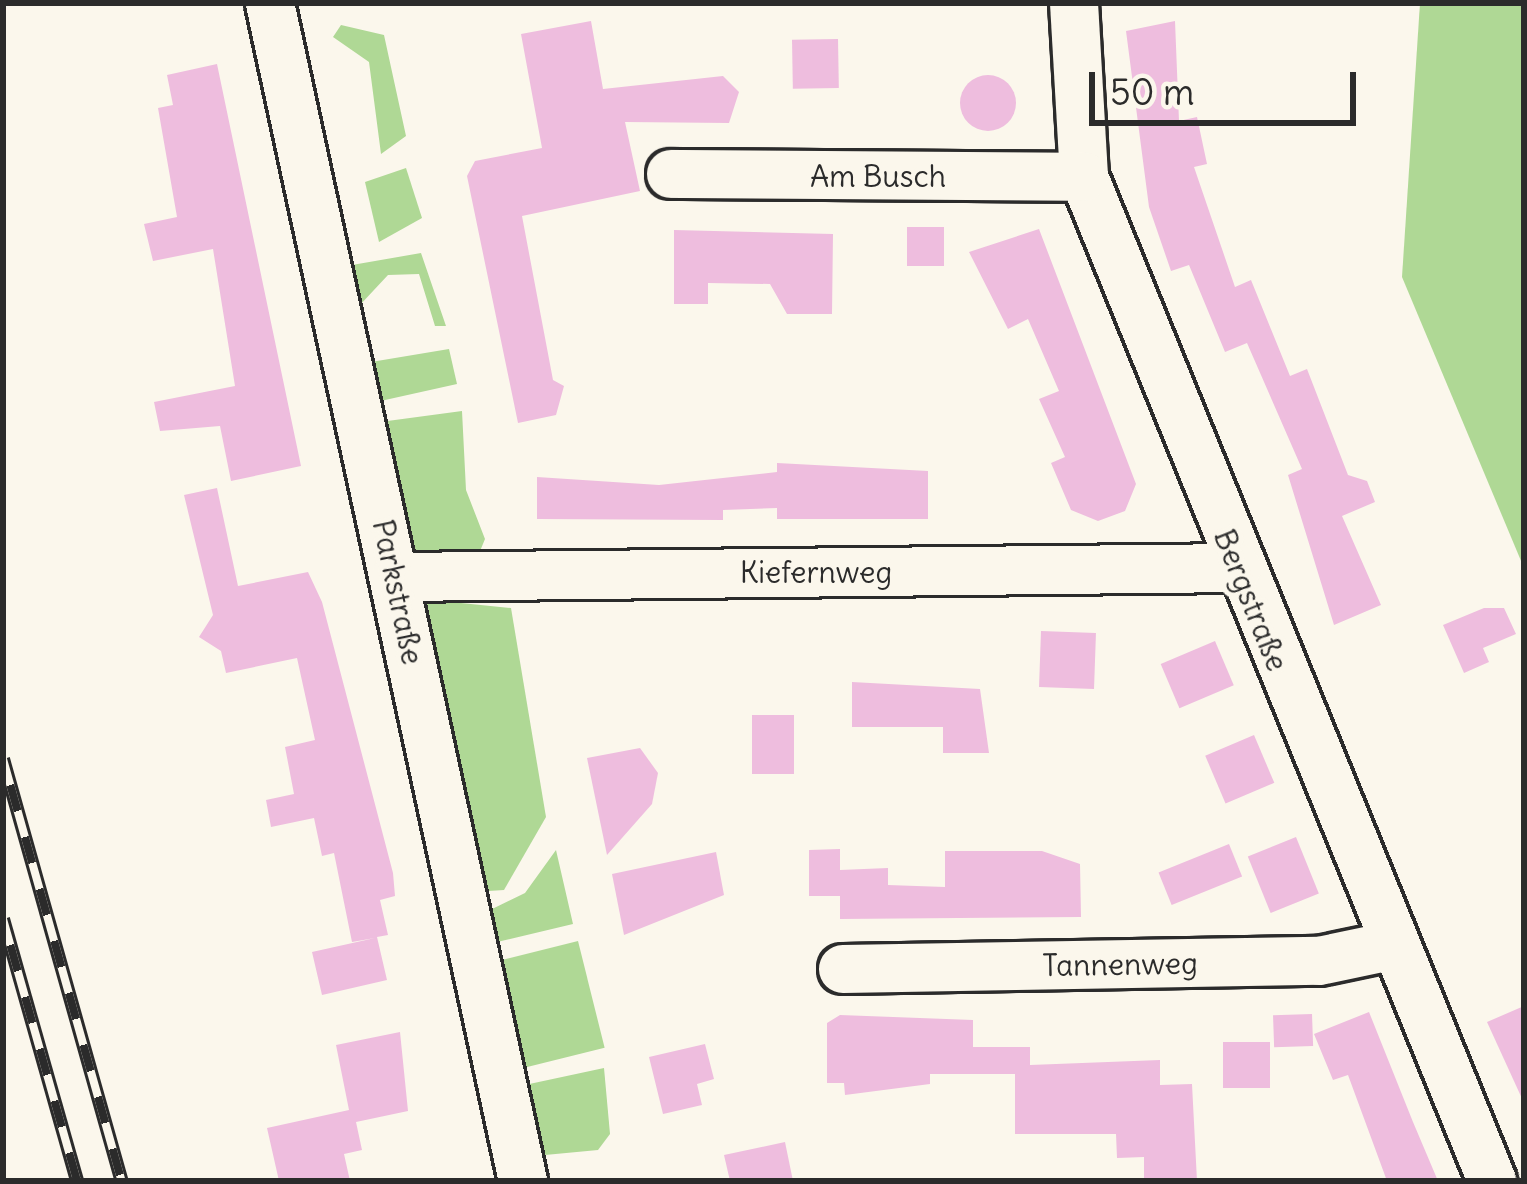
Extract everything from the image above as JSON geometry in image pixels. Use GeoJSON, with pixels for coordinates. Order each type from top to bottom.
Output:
{"type":"FeatureCollection","features":[{"type":"Feature","properties":{"kind":"street","name":"Parkstraße"},"geometry":{"type":"LineString","coordinates":[[270,3],[523,1181]]}},
{"type":"Feature","properties":{"kind":"street","name":"Bergstraße"},"geometry":{"type":"LineString","coordinates":[[1073,3],[1084,177],[1237,568],[1492,1181]]}},
{"type":"Feature","properties":{"kind":"street","name":"Am Busch"},"geometry":{"type":"LineString","coordinates":[[671,174],[1084,177]]}},
{"type":"Feature","properties":{"kind":"street","name":"Kiefernweg"},"geometry":{"type":"LineString","coordinates":[[396,577],[1237,568]]}},
{"type":"Feature","properties":{"kind":"street","name":"Tannenweg"},"geometry":{"type":"LineString","coordinates":[[844,969],[1319,961],[1395,946]]}},
{"type":"Feature","properties":{"kind":"green space"},"geometry":{"type":"Polygon","coordinates":[[[1420,3],[1524,3],[1524,568],[1402,277],[1420,3]]]}},
{"type":"Feature","properties":{"kind":"green space"},"geometry":{"type":"Polygon","coordinates":[[[341,25],[384,35],[406,136],[381,154],[369,62],[333,37],[341,25]]]}},
{"type":"Feature","properties":{"kind":"green space"},"geometry":{"type":"Polygon","coordinates":[[[406,168],[422,218],[379,242],[365,182],[406,168]]]}},
{"type":"Feature","properties":{"kind":"green space"},"geometry":{"type":"Polygon","coordinates":[[[421,253],[446,326],[435,326],[419,274],[388,275],[359,306],[352,265],[421,253]]]}},
{"type":"Feature","properties":{"kind":"green space"},"geometry":{"type":"Polygon","coordinates":[[[449,349],[457,384],[376,402],[365,363],[449,349]]]}},
{"type":"Feature","properties":{"kind":"green space"},"geometry":{"type":"Polygon","coordinates":[[[462,411],[466,490],[485,539],[478,556],[410,558],[380,422],[462,411]]]}},
{"type":"Feature","properties":{"kind":"green space"},"geometry":{"type":"Polygon","coordinates":[[[412,598],[511,608],[546,817],[504,890],[473,892],[412,598]]]}},
{"type":"Feature","properties":{"kind":"green space"},"geometry":{"type":"Polygon","coordinates":[[[556,850],[573,924],[497,942],[488,911],[525,893],[556,850]]]}},
{"type":"Feature","properties":{"kind":"green space"},"geometry":{"type":"Polygon","coordinates":[[[578,941],[605,1048],[521,1069],[495,962],[578,941]]]}},
{"type":"Feature","properties":{"kind":"green space"},"geometry":{"type":"Polygon","coordinates":[[[604,1068],[610,1134],[598,1150],[545,1155],[527,1133],[520,1086],[604,1068]]]}},
{"type":"Feature","properties":{"kind":"building"},"geometry":{"type":"Polygon","coordinates":[[[591,21],[603,89],[723,76],[739,92],[729,123],[625,122],[640,191],[522,216],[553,380],[564,386],[556,415],[518,423],[467,176],[475,161],[542,148],[521,34],[591,21]]]}},
{"type":"Feature","properties":{"kind":"building"},"geometry":{"type":"Polygon","coordinates":[[[1175,21],[1179,121],[1197,117],[1207,164],[1194,167],[1235,287],[1251,280],[1290,376],[1307,369],[1348,475],[1367,481],[1375,502],[1342,516],[1381,605],[1334,625],[1288,475],[1302,469],[1247,343],[1225,352],[1189,265],[1171,271],[1149,207],[1126,31],[1175,21]]]}},
{"type":"Feature","properties":{"kind":"building"},"geometry":{"type":"Polygon","coordinates":[[[838,39],[839,88],[793,89],[792,40],[838,39]]]}},
{"type":"Feature","properties":{"kind":"building"},"geometry":{"type":"Polygon","coordinates":[[[217,64],[301,466],[231,481],[220,426],[160,431],[154,402],[235,386],[213,249],[153,261],[144,224],[177,217],[158,108],[173,105],[167,75],[217,64]]]}},
{"type":"Feature","properties":{"kind":"building"},"geometry":{"type":"Polygon","coordinates":[[[988,75],[1008,83],[1016,103],[1008,123],[988,131],[968,123],[960,103],[968,83],[988,75]]]}},
{"type":"Feature","properties":{"kind":"building"},"geometry":{"type":"Polygon","coordinates":[[[907,227],[944,227],[944,266],[907,266],[907,227]]]}},
{"type":"Feature","properties":{"kind":"building"},"geometry":{"type":"Polygon","coordinates":[[[1039,229],[1136,484],[1125,511],[1098,521],[1071,510],[1051,463],[1065,457],[1039,399],[1059,391],[1028,319],[1008,329],[969,252],[1039,229]]]}},
{"type":"Feature","properties":{"kind":"building"},"geometry":{"type":"Polygon","coordinates":[[[674,230],[833,234],[832,314],[787,314],[770,284],[708,283],[708,304],[674,304],[674,230]]]}},
{"type":"Feature","properties":{"kind":"building"},"geometry":{"type":"Polygon","coordinates":[[[777,463],[928,471],[928,519],[777,519],[777,508],[723,510],[723,520],[537,519],[537,477],[659,485],[777,472],[777,463]]]}},
{"type":"Feature","properties":{"kind":"building"},"geometry":{"type":"Polygon","coordinates":[[[217,488],[238,586],[308,572],[322,602],[393,873],[395,896],[380,900],[388,935],[377,937],[387,980],[322,995],[312,952],[375,938],[352,942],[334,853],[322,856],[314,818],[271,827],[266,800],[294,794],[285,747],[315,740],[297,658],[226,673],[221,651],[199,637],[213,615],[184,495],[217,488]]]}},
{"type":"Feature","properties":{"kind":"building"},"geometry":{"type":"Polygon","coordinates":[[[1484,608],[1504,608],[1516,634],[1483,648],[1489,662],[1464,673],[1443,625],[1484,608]]]}},
{"type":"Feature","properties":{"kind":"building"},"geometry":{"type":"Polygon","coordinates":[[[1041,631],[1096,633],[1094,689],[1039,687],[1041,631]]]}},
{"type":"Feature","properties":{"kind":"building"},"geometry":{"type":"Polygon","coordinates":[[[1215,641],[1234,685],[1179,708],[1161,664],[1215,641]]]}},
{"type":"Feature","properties":{"kind":"building"},"geometry":{"type":"Polygon","coordinates":[[[852,682],[980,689],[989,753],[943,753],[943,727],[852,727],[852,682]]]}},
{"type":"Feature","properties":{"kind":"building"},"geometry":{"type":"Polygon","coordinates":[[[752,715],[794,715],[794,774],[752,774],[752,715]]]}},
{"type":"Feature","properties":{"kind":"building"},"geometry":{"type":"Polygon","coordinates":[[[1254,735],[1274,783],[1226,804],[1205,756],[1254,735]]]}},
{"type":"Feature","properties":{"kind":"building"},"geometry":{"type":"Polygon","coordinates":[[[640,748],[658,773],[652,804],[607,855],[587,758],[640,748]]]}},
{"type":"Feature","properties":{"kind":"building"},"geometry":{"type":"Polygon","coordinates":[[[1296,837],[1319,894],[1271,913],[1248,856],[1296,837]]]}},
{"type":"Feature","properties":{"kind":"building"},"geometry":{"type":"Polygon","coordinates":[[[1229,844],[1242,876],[1172,905],[1159,872],[1229,844]]]}},
{"type":"Feature","properties":{"kind":"building"},"geometry":{"type":"Polygon","coordinates":[[[840,849],[840,870],[888,868],[888,885],[945,887],[945,851],[1042,851],[1080,864],[1081,917],[840,919],[840,896],[809,896],[809,850],[840,849]]]}},
{"type":"Feature","properties":{"kind":"building"},"geometry":{"type":"Polygon","coordinates":[[[716,852],[724,895],[624,935],[612,874],[716,852]]]}},
{"type":"Feature","properties":{"kind":"building"},"geometry":{"type":"Polygon","coordinates":[[[1524,1006],[1524,1103],[1487,1022],[1524,1006]]]}},
{"type":"Feature","properties":{"kind":"building"},"geometry":{"type":"Polygon","coordinates":[[[1369,1012],[1438,1181],[1387,1181],[1348,1075],[1333,1080],[1314,1034],[1369,1012]]]}},
{"type":"Feature","properties":{"kind":"building"},"geometry":{"type":"Polygon","coordinates":[[[1312,1014],[1313,1046],[1274,1047],[1273,1015],[1312,1014]]]}},
{"type":"Feature","properties":{"kind":"building"},"geometry":{"type":"Polygon","coordinates":[[[840,1015],[973,1020],[973,1047],[1030,1047],[1030,1065],[1160,1060],[1160,1085],[1192,1084],[1197,1181],[1144,1181],[1144,1157],[1117,1158],[1116,1134],[1015,1134],[1015,1074],[930,1074],[930,1084],[845,1095],[844,1083],[827,1083],[827,1023],[840,1015]]]}},
{"type":"Feature","properties":{"kind":"building"},"geometry":{"type":"Polygon","coordinates":[[[400,1032],[408,1111],[356,1122],[362,1150],[344,1154],[350,1181],[279,1181],[267,1128],[349,1110],[336,1045],[400,1032]]]}},
{"type":"Feature","properties":{"kind":"building"},"geometry":{"type":"Polygon","coordinates":[[[1223,1042],[1270,1042],[1270,1088],[1223,1088],[1223,1042]]]}},
{"type":"Feature","properties":{"kind":"building"},"geometry":{"type":"Polygon","coordinates":[[[705,1044],[714,1079],[697,1084],[702,1105],[663,1114],[649,1057],[705,1044]]]}},
{"type":"Feature","properties":{"kind":"building"},"geometry":{"type":"Polygon","coordinates":[[[785,1142],[793,1181],[730,1181],[724,1155],[785,1142]]]}},
{"type":"Feature","properties":{"kind":"railway"},"geometry":{"type":"LineString","coordinates":[[3,759],[122,1181]]}},
{"type":"Feature","properties":{"kind":"railway"},"geometry":{"type":"LineString","coordinates":[[3,919],[77,1181]]}}]}
